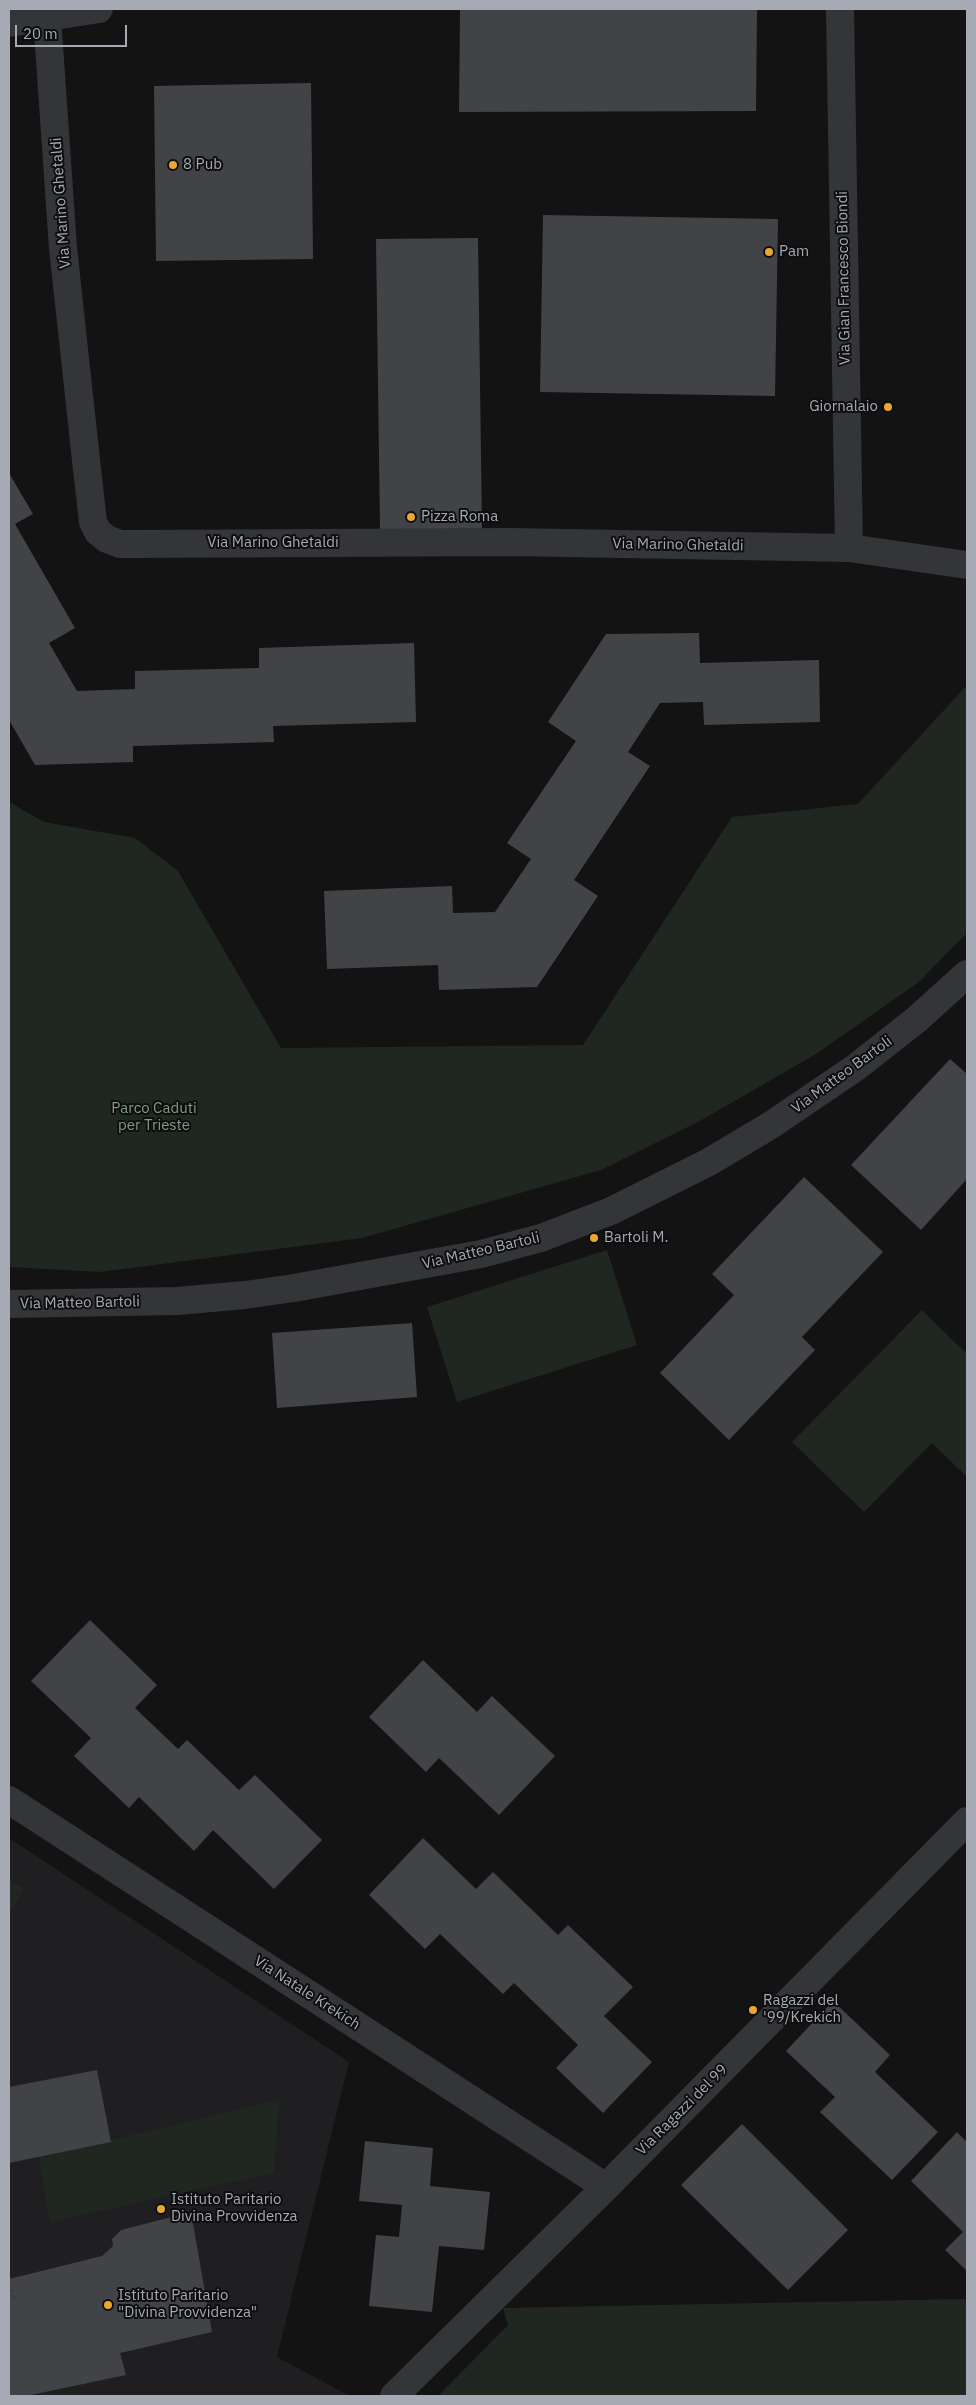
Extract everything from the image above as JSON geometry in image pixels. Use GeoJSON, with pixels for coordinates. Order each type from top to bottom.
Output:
{"type":"FeatureCollection","features":[{"type":"Feature","properties":{"kind":"street"},"geometry":{"type":"LineString","coordinates":[[9,23],[99,9]]}},
{"type":"Feature","properties":{"kind":"street","name":"Via Gian Francesco Biondi"},"geometry":{"type":"LineString","coordinates":[[840,9],[848,548]]}},
{"type":"Feature","properties":{"kind":"street","name":"Via Marino Ghetaldi"},"geometry":{"type":"LineString","coordinates":[[47,17],[63,248],[93,522],[98,532],[107,539],[120,544],[510,542],[848,548],[967,565]]}},
{"type":"Feature","properties":{"kind":"street","name":"Via Matteo Bartoli"},"geometry":{"type":"LineString","coordinates":[[9,1304],[149,1302],[245,1295],[471,1256],[540,1238],[611,1211],[709,1162],[772,1125],[862,1063],[916,1020],[967,974]]}},
{"type":"Feature","properties":{"kind":"street","name":"Via Natale Krekich"},"geometry":{"type":"LineString","coordinates":[[9,1800],[606,2187]]}},
{"type":"Feature","properties":{"kind":"street","name":"Via Ragazzi del 99"},"geometry":{"type":"LineString","coordinates":[[394,2396],[606,2187],[967,1821]]}},
{"type":"Feature","properties":{"kind":"path"},"geometry":{"type":"LineString","coordinates":[[9,2277],[14,2301]]}},
{"type":"Feature","properties":{"kind":"shaded area","name":"Istituto Paritario Divina Provvidenza"},"geometry":{"type":"Polygon","coordinates":[[[9,1838],[349,2062],[277,2357],[350,2396],[9,2396],[9,1838]]]}},
{"type":"Feature","properties":{"kind":"green space","name":"Parco Caduti per Trieste"},"geometry":{"type":"Polygon","coordinates":[[[967,685],[967,933],[919,982],[816,1054],[700,1121],[601,1170],[362,1238],[100,1272],[9,1267],[9,802],[44,822],[135,838],[178,871],[281,1048],[583,1045],[732,817],[858,804],[967,685]]]}},
{"type":"Feature","properties":{"kind":"green space"},"geometry":{"type":"Polygon","coordinates":[[[607,1250],[637,1345],[457,1402],[427,1307],[607,1250]]]}},
{"type":"Feature","properties":{"kind":"green space"},"geometry":{"type":"Polygon","coordinates":[[[922,1310],[967,1354],[967,1477],[932,1443],[864,1512],[792,1442],[922,1310]]]}},
{"type":"Feature","properties":{"kind":"green space"},"geometry":{"type":"Polygon","coordinates":[[[9,1880],[24,1888],[9,1914],[9,1880]]]}},
{"type":"Feature","properties":{"kind":"green space"},"geometry":{"type":"Polygon","coordinates":[[[279,2100],[274,2173],[50,2222],[39,2157],[279,2100]]]}},
{"type":"Feature","properties":{"kind":"green space"},"geometry":{"type":"Polygon","coordinates":[[[967,2299],[967,2396],[438,2396],[508,2325],[503,2308],[967,2299]]]}},
{"type":"Feature","properties":{"kind":"building"},"geometry":{"type":"Polygon","coordinates":[[[757,9],[756,111],[459,112],[460,10],[757,9]]]}},
{"type":"Feature","properties":{"kind":"building"},"geometry":{"type":"Polygon","coordinates":[[[311,83],[313,259],[156,261],[154,86],[311,83]]]}},
{"type":"Feature","properties":{"kind":"building"},"geometry":{"type":"Polygon","coordinates":[[[543,215],[778,219],[775,396],[540,392],[543,215]]]}},
{"type":"Feature","properties":{"kind":"building"},"geometry":{"type":"Polygon","coordinates":[[[478,238],[482,529],[380,530],[376,239],[478,238]]]}},
{"type":"Feature","properties":{"kind":"building"},"geometry":{"type":"Polygon","coordinates":[[[9,473],[33,514],[15,524],[75,628],[49,643],[77,691],[135,689],[135,671],[259,668],[259,648],[414,643],[416,722],[273,726],[274,742],[133,746],[133,762],[35,765],[9,720],[9,473]]]}},
{"type":"Feature","properties":{"kind":"building"},"geometry":{"type":"Polygon","coordinates":[[[699,633],[700,663],[819,660],[820,722],[704,725],[703,702],[660,703],[628,752],[650,766],[574,880],[598,896],[537,987],[439,990],[438,965],[327,969],[324,891],[452,886],[453,913],[495,912],[531,859],[507,843],[576,741],[548,722],[606,634],[699,633]]]}},
{"type":"Feature","properties":{"kind":"building"},"geometry":{"type":"Polygon","coordinates":[[[950,1059],[967,1074],[967,1179],[921,1230],[851,1165],[950,1059]]]}},
{"type":"Feature","properties":{"kind":"building"},"geometry":{"type":"Polygon","coordinates":[[[804,1177],[883,1252],[802,1337],[815,1350],[729,1440],[660,1373],[734,1295],[712,1274],[804,1177]]]}},
{"type":"Feature","properties":{"kind":"building"},"geometry":{"type":"Polygon","coordinates":[[[412,1323],[417,1397],[277,1408],[272,1333],[412,1323]]]}},
{"type":"Feature","properties":{"kind":"building"},"geometry":{"type":"Polygon","coordinates":[[[90,1620],[157,1685],[135,1708],[178,1749],[187,1740],[239,1790],[255,1775],[322,1840],[274,1889],[213,1830],[194,1851],[139,1797],[129,1808],[74,1756],[91,1738],[31,1681],[90,1620]]]}},
{"type":"Feature","properties":{"kind":"building"},"geometry":{"type":"Polygon","coordinates":[[[423,1660],[477,1712],[492,1696],[555,1756],[499,1815],[439,1758],[426,1772],[369,1717],[423,1660]]]}},
{"type":"Feature","properties":{"kind":"building"},"geometry":{"type":"Polygon","coordinates":[[[423,1838],[476,1889],[493,1872],[558,1935],[568,1925],[633,1987],[604,2016],[652,2062],[603,2113],[556,2068],[578,2045],[514,1983],[503,1994],[440,1934],[425,1949],[369,1895],[423,1838]]]}},
{"type":"Feature","properties":{"kind":"building"},"geometry":{"type":"Polygon","coordinates":[[[833,2001],[890,2055],[875,2072],[938,2132],[892,2180],[820,2112],[835,2097],[786,2051],[833,2001]]]}},
{"type":"Feature","properties":{"kind":"building"},"geometry":{"type":"Polygon","coordinates":[[[97,2070],[111,2142],[9,2163],[9,2087],[97,2070]]]}},
{"type":"Feature","properties":{"kind":"building"},"geometry":{"type":"Polygon","coordinates":[[[742,2124],[848,2230],[788,2290],[681,2185],[742,2124]]]}},
{"type":"Feature","properties":{"kind":"building"},"geometry":{"type":"Polygon","coordinates":[[[957,2132],[967,2142],[967,2271],[945,2250],[963,2232],[911,2181],[957,2132]]]}},
{"type":"Feature","properties":{"kind":"building"},"geometry":{"type":"Polygon","coordinates":[[[365,2141],[433,2148],[430,2186],[490,2192],[484,2250],[439,2246],[432,2312],[369,2306],[376,2235],[399,2237],[402,2205],[359,2201],[365,2141]]]}},
{"type":"Feature","properties":{"kind":"building","name":"Istituto Paritario \"Divina Provvidenza\""},"geometry":{"type":"Polygon","coordinates":[[[191,2212],[212,2332],[120,2353],[126,2375],[26,2396],[9,2396],[9,2279],[102,2256],[113,2246],[112,2239],[121,2230],[191,2212]]]}},
{"type":"Feature","properties":{"kind":"place","name":"8 Pub"},"geometry":{"type":"Point","coordinates":[173,165]}},
{"type":"Feature","properties":{"kind":"place","name":"Pam"},"geometry":{"type":"Point","coordinates":[769,252]}},
{"type":"Feature","properties":{"kind":"place","name":"Giornalaio"},"geometry":{"type":"Point","coordinates":[888,407]}},
{"type":"Feature","properties":{"kind":"place","name":"Pizza Roma"},"geometry":{"type":"Point","coordinates":[411,517]}},
{"type":"Feature","properties":{"kind":"place","name":"Bartoli M."},"geometry":{"type":"Point","coordinates":[594,1238]}},
{"type":"Feature","properties":{"kind":"place","name":"Ragazzi del '99/Krekich"},"geometry":{"type":"Point","coordinates":[753,2010]}},
{"type":"Feature","properties":{"kind":"place","name":"Istituto Paritario Divina Provvidenza"},"geometry":{"type":"Point","coordinates":[161,2209]}},
{"type":"Feature","properties":{"kind":"place","name":"Istituto Paritario \"Divina Provvidenza\""},"geometry":{"type":"Point","coordinates":[108,2305]}}]}
